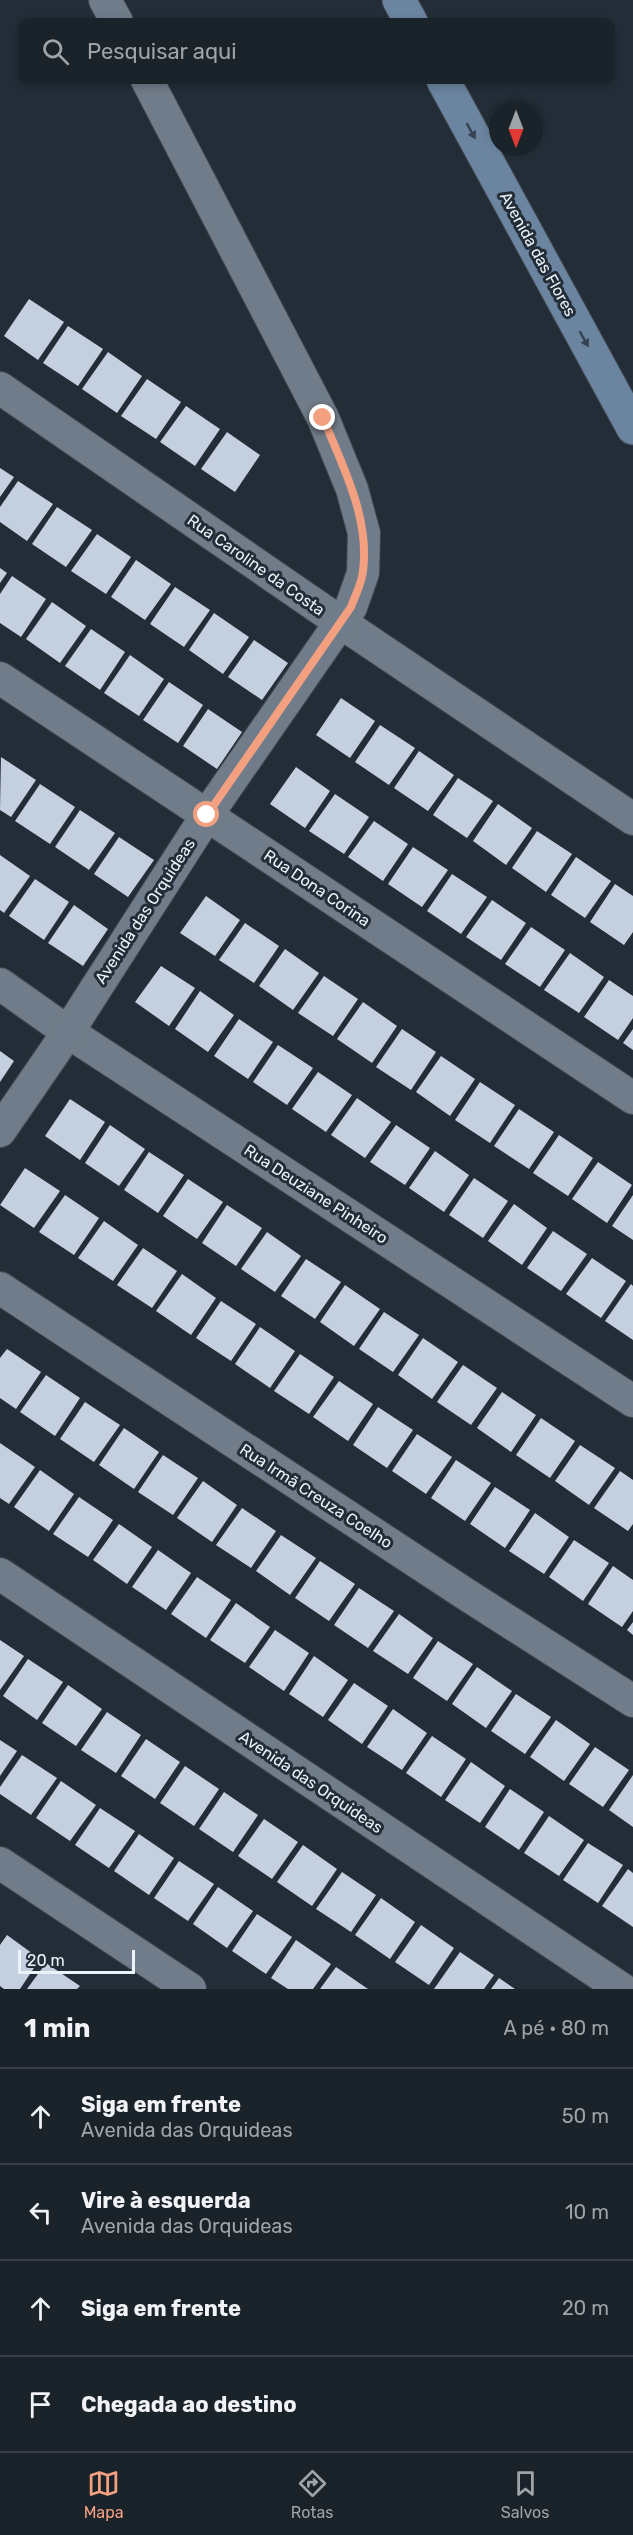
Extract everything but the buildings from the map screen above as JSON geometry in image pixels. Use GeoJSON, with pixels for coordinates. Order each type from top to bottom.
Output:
{"type":"FeatureCollection","features":[{"type":"Feature","properties":{"kind":"main road"},"geometry":{"type":"LineString","coordinates":[[399,0],[409,18]]}},
{"type":"Feature","properties":{"kind":"main road","name":"Avenida das Flores"},"geometry":{"type":"LineString","coordinates":[[444,84],[633,428]]}},
{"type":"Feature","properties":{"kind":"street"},"geometry":{"type":"LineString","coordinates":[[105,0],[115,18]]}},
{"type":"Feature","properties":{"kind":"street","name":"Avenida das Orquideas"},"geometry":{"type":"LineString","coordinates":[[0,1131],[68,1032],[207,815],[351,607],[363,573],[364,533],[352,489],[323,418],[149,84]]}},
{"type":"Feature","properties":{"kind":"street","name":"Rua Caroline da Costa"},"geometry":{"type":"LineString","coordinates":[[0,388],[340,622],[633,819]]}},
{"type":"Feature","properties":{"kind":"street","name":"Rua Dona Corina"},"geometry":{"type":"LineString","coordinates":[[0,678],[633,1098]]}},
{"type":"Feature","properties":{"kind":"street","name":"Rua Deuziane Pinheiro"},"geometry":{"type":"LineString","coordinates":[[0,984],[68,1032],[633,1401]]}},
{"type":"Feature","properties":{"kind":"street","name":"Rua Irmã Creuza Coelho"},"geometry":{"type":"LineString","coordinates":[[0,1288],[633,1701]]}},
{"type":"Feature","properties":{"kind":"street","name":"Avenida das Orquideas"},"geometry":{"type":"LineString","coordinates":[[0,1574],[622,1989]]}},
{"type":"Feature","properties":{"kind":"street"},"geometry":{"type":"LineString","coordinates":[[0,1863],[190,1989]]}},
{"type":"Feature","properties":{"kind":"route"},"geometry":{"type":"LineString","coordinates":[[207,815],[351,607],[363,573],[364,533],[352,489],[323,418]]}}]}
